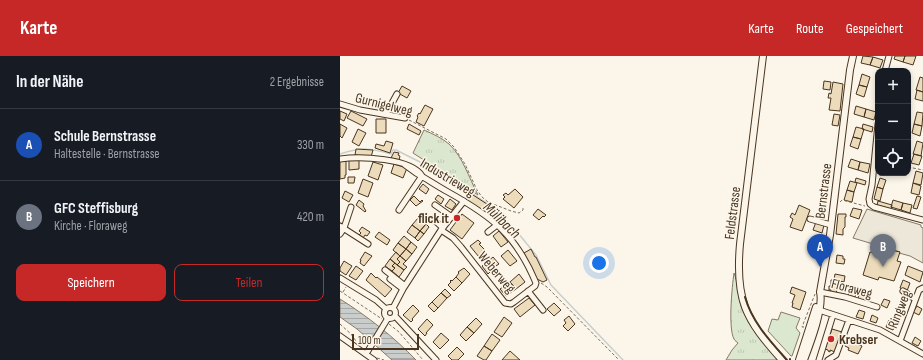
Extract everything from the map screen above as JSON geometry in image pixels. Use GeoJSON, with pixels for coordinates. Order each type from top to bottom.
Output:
{"type":"FeatureCollection","features":[{"type":"Feature","properties":{"kind":"main road","name":"Feldstrasse"},"geometry":{"type":"LineString","coordinates":[[763,56],[740,244],[738,274],[743,301],[751,321],[782,360]]}},
{"type":"Feature","properties":{"kind":"main road","name":"Bernstrasse"},"geometry":{"type":"LineString","coordinates":[[850,56],[851,63]]}},
{"type":"Feature","properties":{"kind":"main road","name":"Bernstrasse"},"geometry":{"type":"LineString","coordinates":[[804,360],[810,343],[821,298],[818,293],[831,225],[853,56]]}},
{"type":"Feature","properties":{"kind":"main road"},"geometry":{"type":"LineString","coordinates":[[799,360],[808,334],[818,293]]}},
{"type":"Feature","properties":{"kind":"street"},"geometry":{"type":"LineString","coordinates":[[886,68],[889,56]]}},
{"type":"Feature","properties":{"kind":"street"},"geometry":{"type":"LineString","coordinates":[[386,114],[397,94]]}},
{"type":"Feature","properties":{"kind":"street","name":"Gurnigelweg"},"geometry":{"type":"LineString","coordinates":[[340,104],[360,110],[405,118]]}},
{"type":"Feature","properties":{"kind":"street"},"geometry":{"type":"LineString","coordinates":[[876,140],[872,185],[869,199],[870,204],[874,207],[923,220]]}},
{"type":"Feature","properties":{"kind":"street","name":"Industrieweg"},"geometry":{"type":"LineString","coordinates":[[340,159],[357,157],[377,158],[405,165],[464,201],[486,215],[519,248],[536,283]]}},
{"type":"Feature","properties":{"kind":"street"},"geometry":{"type":"LineString","coordinates":[[399,210],[422,176]]}},
{"type":"Feature","properties":{"kind":"street"},"geometry":{"type":"LineString","coordinates":[[393,308],[442,229],[464,201]]}},
{"type":"Feature","properties":{"kind":"street"},"geometry":{"type":"LineString","coordinates":[[435,205],[452,217]]}},
{"type":"Feature","properties":{"kind":"street"},"geometry":{"type":"LineString","coordinates":[[340,234],[351,207]]}},
{"type":"Feature","properties":{"kind":"street","name":"Weberweg"},"geometry":{"type":"LineString","coordinates":[[433,219],[461,247],[505,303],[511,304],[535,286],[536,283]]}},
{"type":"Feature","properties":{"kind":"street"},"geometry":{"type":"LineString","coordinates":[[810,219],[831,225]]}},
{"type":"Feature","properties":{"kind":"street"},"geometry":{"type":"LineString","coordinates":[[488,232],[497,225]]}},
{"type":"Feature","properties":{"kind":"street"},"geometry":{"type":"LineString","coordinates":[[342,227],[368,244]]}},
{"type":"Feature","properties":{"kind":"street"},"geometry":{"type":"LineString","coordinates":[[385,270],[404,288]]}},
{"type":"Feature","properties":{"kind":"street"},"geometry":{"type":"LineString","coordinates":[[340,278],[376,300],[386,309]]}},
{"type":"Feature","properties":{"kind":"street"},"geometry":{"type":"LineString","coordinates":[[390,279],[404,288]]}},
{"type":"Feature","properties":{"kind":"street","name":"Ringweg"},"geometry":{"type":"LineString","coordinates":[[900,341],[919,290],[923,288]]}},
{"type":"Feature","properties":{"kind":"street"},"geometry":{"type":"LineString","coordinates":[[528,291],[543,310]]}},
{"type":"Feature","properties":{"kind":"street"},"geometry":{"type":"LineString","coordinates":[[903,291],[916,299]]}},
{"type":"Feature","properties":{"kind":"street","name":"Floraweg"},"geometry":{"type":"LineString","coordinates":[[818,293],[846,297],[877,307]]}},
{"type":"Feature","properties":{"kind":"street"},"geometry":{"type":"LineString","coordinates":[[386,309],[389,307],[393,308]]}},
{"type":"Feature","properties":{"kind":"street"},"geometry":{"type":"LineString","coordinates":[[393,308],[396,312],[395,316],[436,360]]}},
{"type":"Feature","properties":{"kind":"street"},"geometry":{"type":"LineString","coordinates":[[386,309],[384,314],[386,321]]}},
{"type":"Feature","properties":{"kind":"street"},"geometry":{"type":"LineString","coordinates":[[819,310],[880,330],[923,354]]}},
{"type":"Feature","properties":{"kind":"street"},"geometry":{"type":"LineString","coordinates":[[818,360],[834,315]]}},
{"type":"Feature","properties":{"kind":"street"},"geometry":{"type":"LineString","coordinates":[[366,354],[386,321],[395,316]]}},
{"type":"Feature","properties":{"kind":"street"},"geometry":{"type":"LineString","coordinates":[[828,360],[836,355],[849,320]]}},
{"type":"Feature","properties":{"kind":"street"},"geometry":{"type":"LineString","coordinates":[[340,336],[358,347],[374,360]]}},
{"type":"Feature","properties":{"kind":"path","name":"Gurnigelweg"},"geometry":{"type":"LineString","coordinates":[[405,118],[441,137],[454,147],[465,164],[480,194],[485,200],[519,213],[523,210],[523,207]]}},
{"type":"Feature","properties":{"kind":"path"},"geometry":{"type":"LineString","coordinates":[[911,168],[923,170]]}},
{"type":"Feature","properties":{"kind":"path"},"geometry":{"type":"LineString","coordinates":[[834,200],[841,202],[842,200],[866,207],[870,204]]}},
{"type":"Feature","properties":{"kind":"path"},"geometry":{"type":"LineString","coordinates":[[343,292],[349,283]]}},
{"type":"Feature","properties":{"kind":"path"},"geometry":{"type":"LineString","coordinates":[[536,283],[544,284],[619,360]]}},
{"type":"Feature","properties":{"kind":"path"},"geometry":{"type":"LineString","coordinates":[[340,291],[386,321],[423,360]]}},
{"type":"Feature","properties":{"kind":"path"},"geometry":{"type":"LineString","coordinates":[[806,328],[802,327],[814,295],[818,293]]}},
{"type":"Feature","properties":{"kind":"path"},"geometry":{"type":"LineString","coordinates":[[340,324],[352,334],[358,347]]}},
{"type":"Feature","properties":{"kind":"green space"},"geometry":{"type":"Polygon","coordinates":[[[424,130],[443,140],[454,149],[462,161],[478,195],[413,153],[424,130]]]}},
{"type":"Feature","properties":{"kind":"green space"},"geometry":{"type":"Polygon","coordinates":[[[734,273],[744,314],[757,335],[779,360],[726,360],[738,343],[734,339],[731,326],[734,273]]]}},
{"type":"Feature","properties":{"kind":"green space"},"geometry":{"type":"Polygon","coordinates":[[[781,312],[800,318],[796,328],[800,333],[792,356],[768,331],[772,319],[778,320],[781,312]]]}},
{"type":"Feature","properties":{"kind":"shaded area"},"geometry":{"type":"Polygon","coordinates":[[[867,209],[921,225],[923,228],[923,263],[910,256],[899,253],[900,252],[853,238],[867,209]]]}},
{"type":"Feature","properties":{"kind":"shaded area"},"geometry":{"type":"Polygon","coordinates":[[[340,299],[380,327],[416,360],[392,360],[357,329],[340,317],[340,299]]]}},
{"type":"Feature","properties":{"kind":"building"},"geometry":{"type":"Polygon","coordinates":[[[863,56],[873,57],[870,65],[861,63],[863,56]]]}},
{"type":"Feature","properties":{"kind":"building"},"geometry":{"type":"Polygon","coordinates":[[[895,56],[905,56],[903,62],[894,59],[895,56]]]}},
{"type":"Feature","properties":{"kind":"building"},"geometry":{"type":"Polygon","coordinates":[[[905,56],[916,56],[913,65],[903,62],[905,56]]]}},
{"type":"Feature","properties":{"kind":"building"},"geometry":{"type":"Polygon","coordinates":[[[873,57],[883,60],[880,68],[870,65],[873,57]]]}},
{"type":"Feature","properties":{"kind":"building"},"geometry":{"type":"Polygon","coordinates":[[[862,74],[870,77],[867,87],[859,85],[862,74]]]}},
{"type":"Feature","properties":{"kind":"building"},"geometry":{"type":"Polygon","coordinates":[[[920,77],[923,78],[923,92],[916,90],[920,77]]]}},
{"type":"Feature","properties":{"kind":"building"},"geometry":{"type":"Polygon","coordinates":[[[824,81],[831,82],[830,90],[823,89],[824,81]]]}},
{"type":"Feature","properties":{"kind":"building"},"geometry":{"type":"Polygon","coordinates":[[[833,82],[843,84],[840,111],[829,110],[831,98],[828,98],[829,93],[831,94],[833,82]]]}},
{"type":"Feature","properties":{"kind":"building"},"geometry":{"type":"Polygon","coordinates":[[[859,85],[867,87],[864,97],[856,94],[859,85]]]}},
{"type":"Feature","properties":{"kind":"building"},"geometry":{"type":"Polygon","coordinates":[[[402,86],[411,91],[407,98],[398,93],[402,86]]]}},
{"type":"Feature","properties":{"kind":"building"},"geometry":{"type":"Polygon","coordinates":[[[917,90],[923,92],[923,101],[915,99],[917,90]]]}},
{"type":"Feature","properties":{"kind":"building"},"geometry":{"type":"Polygon","coordinates":[[[425,105],[433,109],[424,126],[416,122],[417,116],[419,113],[420,114],[425,105]]]}},
{"type":"Feature","properties":{"kind":"building"},"geometry":{"type":"Polygon","coordinates":[[[856,106],[866,109],[864,117],[854,114],[856,106]]]}},
{"type":"Feature","properties":{"kind":"building"},"geometry":{"type":"Polygon","coordinates":[[[866,109],[875,112],[874,120],[864,117],[866,109]]]}},
{"type":"Feature","properties":{"kind":"building"},"geometry":{"type":"Polygon","coordinates":[[[340,111],[347,114],[344,121],[340,119],[340,111]]]}},
{"type":"Feature","properties":{"kind":"building"},"geometry":{"type":"Polygon","coordinates":[[[351,111],[367,119],[363,126],[347,118],[351,111]]]}},
{"type":"Feature","properties":{"kind":"building"},"geometry":{"type":"Polygon","coordinates":[[[917,112],[923,113],[922,126],[914,124],[917,112]]]}},
{"type":"Feature","properties":{"kind":"building"},"geometry":{"type":"Polygon","coordinates":[[[834,114],[840,115],[838,126],[832,125],[834,114]]]}},
{"type":"Feature","properties":{"kind":"building"},"geometry":{"type":"Polygon","coordinates":[[[376,119],[386,119],[386,133],[376,133],[376,119]]]}},
{"type":"Feature","properties":{"kind":"building"},"geometry":{"type":"Polygon","coordinates":[[[340,124],[347,128],[342,138],[340,136],[340,124]]]}},
{"type":"Feature","properties":{"kind":"building"},"geometry":{"type":"Polygon","coordinates":[[[409,124],[421,131],[419,135],[407,129],[409,124]]]}},
{"type":"Feature","properties":{"kind":"building"},"geometry":{"type":"Polygon","coordinates":[[[863,124],[873,127],[872,132],[862,129],[863,124]]]}},
{"type":"Feature","properties":{"kind":"building"},"geometry":{"type":"Polygon","coordinates":[[[914,124],[922,126],[920,136],[912,133],[914,124]]]}},
{"type":"Feature","properties":{"kind":"building"},"geometry":{"type":"Polygon","coordinates":[[[856,127],[864,129],[861,139],[853,137],[856,127]]]}},
{"type":"Feature","properties":{"kind":"building"},"geometry":{"type":"Polygon","coordinates":[[[358,129],[366,133],[359,146],[352,142],[358,129]]]}},
{"type":"Feature","properties":{"kind":"building"},"geometry":{"type":"Polygon","coordinates":[[[853,137],[861,139],[858,149],[850,146],[853,137]]]}},
{"type":"Feature","properties":{"kind":"building"},"geometry":{"type":"Polygon","coordinates":[[[386,141],[393,143],[390,153],[375,148],[376,144],[384,146],[386,141]]]}},
{"type":"Feature","properties":{"kind":"building"},"geometry":{"type":"Polygon","coordinates":[[[917,141],[923,143],[921,156],[913,154],[917,141]]]}},
{"type":"Feature","properties":{"kind":"building"},"geometry":{"type":"Polygon","coordinates":[[[356,149],[373,150],[371,157],[355,155],[356,149]]]}},
{"type":"Feature","properties":{"kind":"building"},"geometry":{"type":"Polygon","coordinates":[[[394,152],[399,153],[399,160],[391,158],[394,152]]]}},
{"type":"Feature","properties":{"kind":"building"},"geometry":{"type":"Polygon","coordinates":[[[914,154],[922,156],[919,165],[911,163],[914,154]]]}},
{"type":"Feature","properties":{"kind":"building"},"geometry":{"type":"Polygon","coordinates":[[[359,159],[359,169],[349,170],[349,160],[359,159]]]}},
{"type":"Feature","properties":{"kind":"building"},"geometry":{"type":"Polygon","coordinates":[[[851,159],[860,162],[858,170],[848,167],[851,159]]]}},
{"type":"Feature","properties":{"kind":"building"},"geometry":{"type":"Polygon","coordinates":[[[346,160],[346,175],[345,178],[340,179],[340,161],[346,160]]]}},
{"type":"Feature","properties":{"kind":"building"},"geometry":{"type":"Polygon","coordinates":[[[373,162],[383,165],[378,180],[368,176],[373,162]]]}},
{"type":"Feature","properties":{"kind":"building"},"geometry":{"type":"Polygon","coordinates":[[[860,162],[870,164],[868,173],[858,170],[860,162]]]}},
{"type":"Feature","properties":{"kind":"building"},"geometry":{"type":"Polygon","coordinates":[[[394,164],[407,168],[403,178],[391,173],[394,164]]]}},
{"type":"Feature","properties":{"kind":"building"},"geometry":{"type":"Polygon","coordinates":[[[916,171],[923,173],[921,185],[913,183],[916,171]]]}},
{"type":"Feature","properties":{"kind":"building"},"geometry":{"type":"Polygon","coordinates":[[[348,177],[355,177],[354,183],[348,183],[348,177]]]}},
{"type":"Feature","properties":{"kind":"building"},"geometry":{"type":"Polygon","coordinates":[[[856,178],[866,181],[865,185],[855,182],[856,178]]]}},
{"type":"Feature","properties":{"kind":"building"},"geometry":{"type":"Polygon","coordinates":[[[880,178],[886,180],[883,189],[877,187],[880,178]]]}},
{"type":"Feature","properties":{"kind":"building"},"geometry":{"type":"Polygon","coordinates":[[[363,179],[373,183],[368,197],[358,193],[363,179]]]}},
{"type":"Feature","properties":{"kind":"building"},"geometry":{"type":"Polygon","coordinates":[[[850,181],[857,183],[854,192],[847,190],[850,181]]]}},
{"type":"Feature","properties":{"kind":"building"},"geometry":{"type":"Polygon","coordinates":[[[913,183],[921,186],[919,195],[911,193],[913,183]]]}},
{"type":"Feature","properties":{"kind":"building"},"geometry":{"type":"Polygon","coordinates":[[[423,184],[429,189],[426,194],[419,189],[423,184]]]}},
{"type":"Feature","properties":{"kind":"building"},"geometry":{"type":"Polygon","coordinates":[[[877,187],[883,189],[880,201],[874,199],[877,187]]]}},
{"type":"Feature","properties":{"kind":"building"},"geometry":{"type":"Polygon","coordinates":[[[515,189],[523,197],[514,208],[503,199],[505,197],[503,195],[506,193],[508,195],[515,189]]]}},
{"type":"Feature","properties":{"kind":"building"},"geometry":{"type":"Polygon","coordinates":[[[847,190],[854,192],[852,202],[844,200],[847,190]]]}},
{"type":"Feature","properties":{"kind":"building"},"geometry":{"type":"Polygon","coordinates":[[[345,191],[353,195],[349,202],[342,198],[345,191]]]}},
{"type":"Feature","properties":{"kind":"building"},"geometry":{"type":"Polygon","coordinates":[[[470,193],[493,208],[489,215],[465,200],[470,193]]]}},
{"type":"Feature","properties":{"kind":"building"},"geometry":{"type":"Polygon","coordinates":[[[438,195],[444,199],[441,204],[435,199],[438,195]]]}},
{"type":"Feature","properties":{"kind":"building"},"geometry":{"type":"Polygon","coordinates":[[[414,196],[420,202],[422,200],[423,201],[416,206],[410,200],[414,196]]]}},
{"type":"Feature","properties":{"kind":"building"},"geometry":{"type":"Polygon","coordinates":[[[917,196],[921,197],[917,209],[913,208],[917,196]]]}},
{"type":"Feature","properties":{"kind":"building"},"geometry":{"type":"Polygon","coordinates":[[[450,199],[456,204],[452,210],[445,206],[450,199]]]}},
{"type":"Feature","properties":{"kind":"building"},"geometry":{"type":"Polygon","coordinates":[[[359,200],[364,204],[363,206],[366,211],[365,212],[356,205],[359,200]]]}},
{"type":"Feature","properties":{"kind":"building"},"geometry":{"type":"Polygon","coordinates":[[[893,200],[903,203],[901,210],[891,207],[893,200]]]}},
{"type":"Feature","properties":{"kind":"building"},"geometry":{"type":"Polygon","coordinates":[[[878,201],[892,205],[891,209],[877,205],[878,201]]]}},
{"type":"Feature","properties":{"kind":"building"},"geometry":{"type":"Polygon","coordinates":[[[903,203],[912,205],[910,213],[901,210],[903,203]]]}},
{"type":"Feature","properties":{"kind":"building"},"geometry":{"type":"Polygon","coordinates":[[[799,205],[810,210],[802,231],[790,227],[793,219],[790,217],[792,213],[795,215],[799,205]]]}},
{"type":"Feature","properties":{"kind":"building"},"geometry":{"type":"Polygon","coordinates":[[[493,208],[503,217],[496,223],[488,216],[493,208]]]}},
{"type":"Feature","properties":{"kind":"building"},"geometry":{"type":"Polygon","coordinates":[[[853,208],[862,210],[859,219],[850,216],[853,208]]]}},
{"type":"Feature","properties":{"kind":"building"},"geometry":{"type":"Polygon","coordinates":[[[538,209],[546,215],[539,220],[533,215],[538,209]]]}},
{"type":"Feature","properties":{"kind":"building"},"geometry":{"type":"Polygon","coordinates":[[[425,214],[430,218],[426,224],[420,220],[425,214]]]}},
{"type":"Feature","properties":{"kind":"building"},"geometry":{"type":"Polygon","coordinates":[[[462,214],[474,223],[462,239],[450,230],[462,214]]]}},
{"type":"Feature","properties":{"kind":"building"},"geometry":{"type":"Polygon","coordinates":[[[838,214],[846,214],[843,235],[836,234],[838,214]]]}},
{"type":"Feature","properties":{"kind":"building"},"geometry":{"type":"Polygon","coordinates":[[[418,218],[426,224],[420,231],[412,225],[418,218]]]}},
{"type":"Feature","properties":{"kind":"building"},"geometry":{"type":"Polygon","coordinates":[[[816,222],[824,225],[822,233],[813,230],[816,222]]]}},
{"type":"Feature","properties":{"kind":"building"},"geometry":{"type":"Polygon","coordinates":[[[426,224],[429,227],[424,234],[420,231],[426,224]]]}},
{"type":"Feature","properties":{"kind":"building"},"geometry":{"type":"Polygon","coordinates":[[[412,225],[420,231],[415,238],[407,232],[412,225]]]}},
{"type":"Feature","properties":{"kind":"building"},"geometry":{"type":"Polygon","coordinates":[[[362,227],[370,232],[363,238],[359,235],[361,233],[359,231],[362,227]]]}},
{"type":"Feature","properties":{"kind":"building"},"geometry":{"type":"Polygon","coordinates":[[[420,231],[424,234],[418,241],[415,238],[420,231]]]}},
{"type":"Feature","properties":{"kind":"building"},"geometry":{"type":"Polygon","coordinates":[[[499,231],[508,242],[501,247],[493,236],[499,231]]]}},
{"type":"Feature","properties":{"kind":"building"},"geometry":{"type":"Polygon","coordinates":[[[379,232],[390,240],[387,245],[375,237],[379,232]]]}},
{"type":"Feature","properties":{"kind":"building"},"geometry":{"type":"Polygon","coordinates":[[[404,236],[411,242],[406,249],[398,243],[404,236]]]}},
{"type":"Feature","properties":{"kind":"building"},"geometry":{"type":"Polygon","coordinates":[[[478,240],[481,243],[479,244],[486,251],[479,257],[470,246],[478,240]]]}},
{"type":"Feature","properties":{"kind":"building"},"geometry":{"type":"Polygon","coordinates":[[[411,242],[417,247],[412,254],[406,249],[411,242]]]}},
{"type":"Feature","properties":{"kind":"building"},"geometry":{"type":"Polygon","coordinates":[[[398,243],[406,249],[400,256],[393,250],[398,243]]]}},
{"type":"Feature","properties":{"kind":"building"},"geometry":{"type":"Polygon","coordinates":[[[883,248],[900,252],[897,261],[901,262],[894,281],[879,277],[878,280],[863,275],[870,252],[881,255],[883,248]]]}},
{"type":"Feature","properties":{"kind":"building"},"geometry":{"type":"Polygon","coordinates":[[[406,249],[412,254],[406,261],[400,256],[406,249]]]}},
{"type":"Feature","properties":{"kind":"building"},"geometry":{"type":"Polygon","coordinates":[[[531,249],[547,280],[543,282],[535,278],[524,253],[531,249]]]}},
{"type":"Feature","properties":{"kind":"building"},"geometry":{"type":"Polygon","coordinates":[[[508,250],[517,261],[510,266],[501,256],[508,250]]]}},
{"type":"Feature","properties":{"kind":"building"},"geometry":{"type":"Polygon","coordinates":[[[365,252],[372,256],[364,266],[360,263],[360,260],[365,252]]]}},
{"type":"Feature","properties":{"kind":"building"},"geometry":{"type":"Polygon","coordinates":[[[396,252],[400,256],[397,259],[400,262],[397,265],[390,259],[396,252]]]}},
{"type":"Feature","properties":{"kind":"building"},"geometry":{"type":"Polygon","coordinates":[[[837,255],[843,256],[843,259],[845,259],[844,264],[836,263],[837,255]]]}},
{"type":"Feature","properties":{"kind":"building"},"geometry":{"type":"Polygon","coordinates":[[[400,256],[406,261],[403,264],[407,267],[404,270],[397,265],[400,262],[397,259],[400,256]]]}},
{"type":"Feature","properties":{"kind":"building"},"geometry":{"type":"Polygon","coordinates":[[[493,257],[499,264],[491,269],[492,270],[488,274],[482,266],[493,257]]]}},
{"type":"Feature","properties":{"kind":"building"},"geometry":{"type":"Polygon","coordinates":[[[390,259],[395,263],[392,266],[395,268],[392,271],[385,266],[390,259]]]}},
{"type":"Feature","properties":{"kind":"building"},"geometry":{"type":"Polygon","coordinates":[[[344,261],[352,266],[346,275],[340,271],[344,261]]]}},
{"type":"Feature","properties":{"kind":"building"},"geometry":{"type":"Polygon","coordinates":[[[395,263],[404,270],[399,277],[392,271],[395,268],[392,266],[395,263]]]}},
{"type":"Feature","properties":{"kind":"building"},"geometry":{"type":"Polygon","coordinates":[[[356,266],[363,271],[356,280],[349,276],[356,266]]]}},
{"type":"Feature","properties":{"kind":"building"},"geometry":{"type":"Polygon","coordinates":[[[908,266],[923,272],[920,282],[905,275],[908,266]]]}},
{"type":"Feature","properties":{"kind":"building"},"geometry":{"type":"Polygon","coordinates":[[[464,268],[470,274],[462,283],[456,277],[459,273],[458,272],[464,268]]]}},
{"type":"Feature","properties":{"kind":"building"},"geometry":{"type":"Polygon","coordinates":[[[371,273],[392,289],[385,297],[366,280],[371,273]]]}},
{"type":"Feature","properties":{"kind":"building"},"geometry":{"type":"Polygon","coordinates":[[[519,274],[525,282],[516,289],[510,282],[519,274]]]}},
{"type":"Feature","properties":{"kind":"building"},"geometry":{"type":"Polygon","coordinates":[[[835,274],[845,276],[844,282],[840,281],[840,284],[838,284],[836,294],[830,293],[831,290],[829,290],[831,280],[834,280],[835,274]]]}},
{"type":"Feature","properties":{"kind":"building"},"geometry":{"type":"Polygon","coordinates":[[[456,277],[462,283],[454,291],[448,285],[451,280],[452,281],[456,277]]]}},
{"type":"Feature","properties":{"kind":"building"},"geometry":{"type":"Polygon","coordinates":[[[903,280],[910,283],[907,291],[900,288],[903,280]]]}},
{"type":"Feature","properties":{"kind":"building"},"geometry":{"type":"Polygon","coordinates":[[[510,282],[516,289],[506,296],[500,289],[510,282]]]}},
{"type":"Feature","properties":{"kind":"building"},"geometry":{"type":"Polygon","coordinates":[[[792,287],[806,292],[800,310],[792,307],[795,295],[790,293],[792,287]]]}},
{"type":"Feature","properties":{"kind":"building"},"geometry":{"type":"Polygon","coordinates":[[[445,289],[451,295],[447,298],[441,293],[445,289]]]}},
{"type":"Feature","properties":{"kind":"building"},"geometry":{"type":"Polygon","coordinates":[[[850,289],[857,291],[855,297],[848,295],[850,289]]]}},
{"type":"Feature","properties":{"kind":"building"},"geometry":{"type":"Polygon","coordinates":[[[860,292],[867,294],[865,301],[858,298],[860,292]]]}},
{"type":"Feature","properties":{"kind":"building"},"geometry":{"type":"Polygon","coordinates":[[[441,293],[447,298],[438,308],[432,302],[441,293]]]}},
{"type":"Feature","properties":{"kind":"building"},"geometry":{"type":"Polygon","coordinates":[[[529,298],[535,305],[520,317],[514,309],[529,298]]]}},
{"type":"Feature","properties":{"kind":"building"},"geometry":{"type":"Polygon","coordinates":[[[884,299],[890,301],[887,308],[881,305],[884,299]]]}},
{"type":"Feature","properties":{"kind":"building"},"geometry":{"type":"Polygon","coordinates":[[[432,302],[438,308],[434,312],[428,306],[432,302]]]}},
{"type":"Feature","properties":{"kind":"building"},"geometry":{"type":"Polygon","coordinates":[[[554,303],[561,310],[554,316],[547,309],[554,303]]]}},
{"type":"Feature","properties":{"kind":"building"},"geometry":{"type":"Polygon","coordinates":[[[413,305],[419,311],[411,322],[403,315],[413,305]]]}},
{"type":"Feature","properties":{"kind":"building"},"geometry":{"type":"Polygon","coordinates":[[[917,306],[922,309],[919,315],[913,312],[917,306]]]}},
{"type":"Feature","properties":{"kind":"building"},"geometry":{"type":"Polygon","coordinates":[[[859,310],[865,312],[863,319],[856,317],[859,310]]]}},
{"type":"Feature","properties":{"kind":"building"},"geometry":{"type":"Polygon","coordinates":[[[872,315],[878,318],[876,323],[870,321],[872,315]]]}},
{"type":"Feature","properties":{"kind":"building"},"geometry":{"type":"Polygon","coordinates":[[[569,316],[575,324],[568,331],[563,326],[566,323],[564,320],[569,316]]]}},
{"type":"Feature","properties":{"kind":"building"},"geometry":{"type":"Polygon","coordinates":[[[504,317],[512,323],[502,337],[494,332],[504,317]]]}},
{"type":"Feature","properties":{"kind":"building"},"geometry":{"type":"Polygon","coordinates":[[[476,318],[482,324],[474,333],[467,327],[476,318]]]}},
{"type":"Feature","properties":{"kind":"building"},"geometry":{"type":"Polygon","coordinates":[[[427,319],[433,325],[425,336],[418,329],[427,319]]]}},
{"type":"Feature","properties":{"kind":"building"},"geometry":{"type":"Polygon","coordinates":[[[889,320],[896,323],[893,330],[886,327],[889,320]]]}},
{"type":"Feature","properties":{"kind":"building"},"geometry":{"type":"Polygon","coordinates":[[[467,327],[474,333],[466,341],[460,335],[467,327]]]}},
{"type":"Feature","properties":{"kind":"building"},"geometry":{"type":"Polygon","coordinates":[[[832,329],[842,332],[835,352],[830,350],[830,352],[825,349],[832,329]]]}},
{"type":"Feature","properties":{"kind":"building"},"geometry":{"type":"Polygon","coordinates":[[[441,333],[449,340],[440,349],[433,342],[441,333]]]}},
{"type":"Feature","properties":{"kind":"building"},"geometry":{"type":"Polygon","coordinates":[[[492,334],[500,340],[492,351],[484,346],[492,334]]]}},
{"type":"Feature","properties":{"kind":"building"},"geometry":{"type":"Polygon","coordinates":[[[915,337],[921,341],[918,346],[912,343],[915,337]]]}},
{"type":"Feature","properties":{"kind":"building"},"geometry":{"type":"Polygon","coordinates":[[[848,340],[862,346],[858,354],[848,350],[849,348],[845,346],[848,340]]]}},
{"type":"Feature","properties":{"kind":"building"},"geometry":{"type":"Polygon","coordinates":[[[484,346],[492,351],[486,360],[477,356],[484,346]]]}},
{"type":"Feature","properties":{"kind":"building"},"geometry":{"type":"Polygon","coordinates":[[[457,347],[464,354],[458,360],[452,360],[448,356],[457,347]]]}},
{"type":"Feature","properties":{"kind":"building"},"geometry":{"type":"Polygon","coordinates":[[[510,351],[520,360],[502,360],[510,351]]]}},
{"type":"Feature","properties":{"kind":"waterway","name":"Mülibach"},"geometry":{"type":"LineString","coordinates":[[340,154],[360,149],[377,150],[391,154],[393,150],[396,150],[420,162],[455,187],[470,192],[494,208],[518,233],[536,255],[551,285],[623,360]]}},
{"type":"Feature","properties":{"kind":"wall"},"geometry":{"type":"LineString","coordinates":[[745,297],[757,323],[787,360]]}},
{"type":"Feature","properties":{"kind":"place","name":"flick it"},"geometry":{"type":"Point","coordinates":[457,218]}},
{"type":"Feature","properties":{"kind":"place","name":"Schule Bernstrasse"},"geometry":{"type":"Point","coordinates":[820,267]}},
{"type":"Feature","properties":{"kind":"place","name":"GFC Steffisburg"},"geometry":{"type":"Point","coordinates":[883,267]}},
{"type":"Feature","properties":{"kind":"place","name":"Krebser"},"geometry":{"type":"Point","coordinates":[831,339]}}]}
